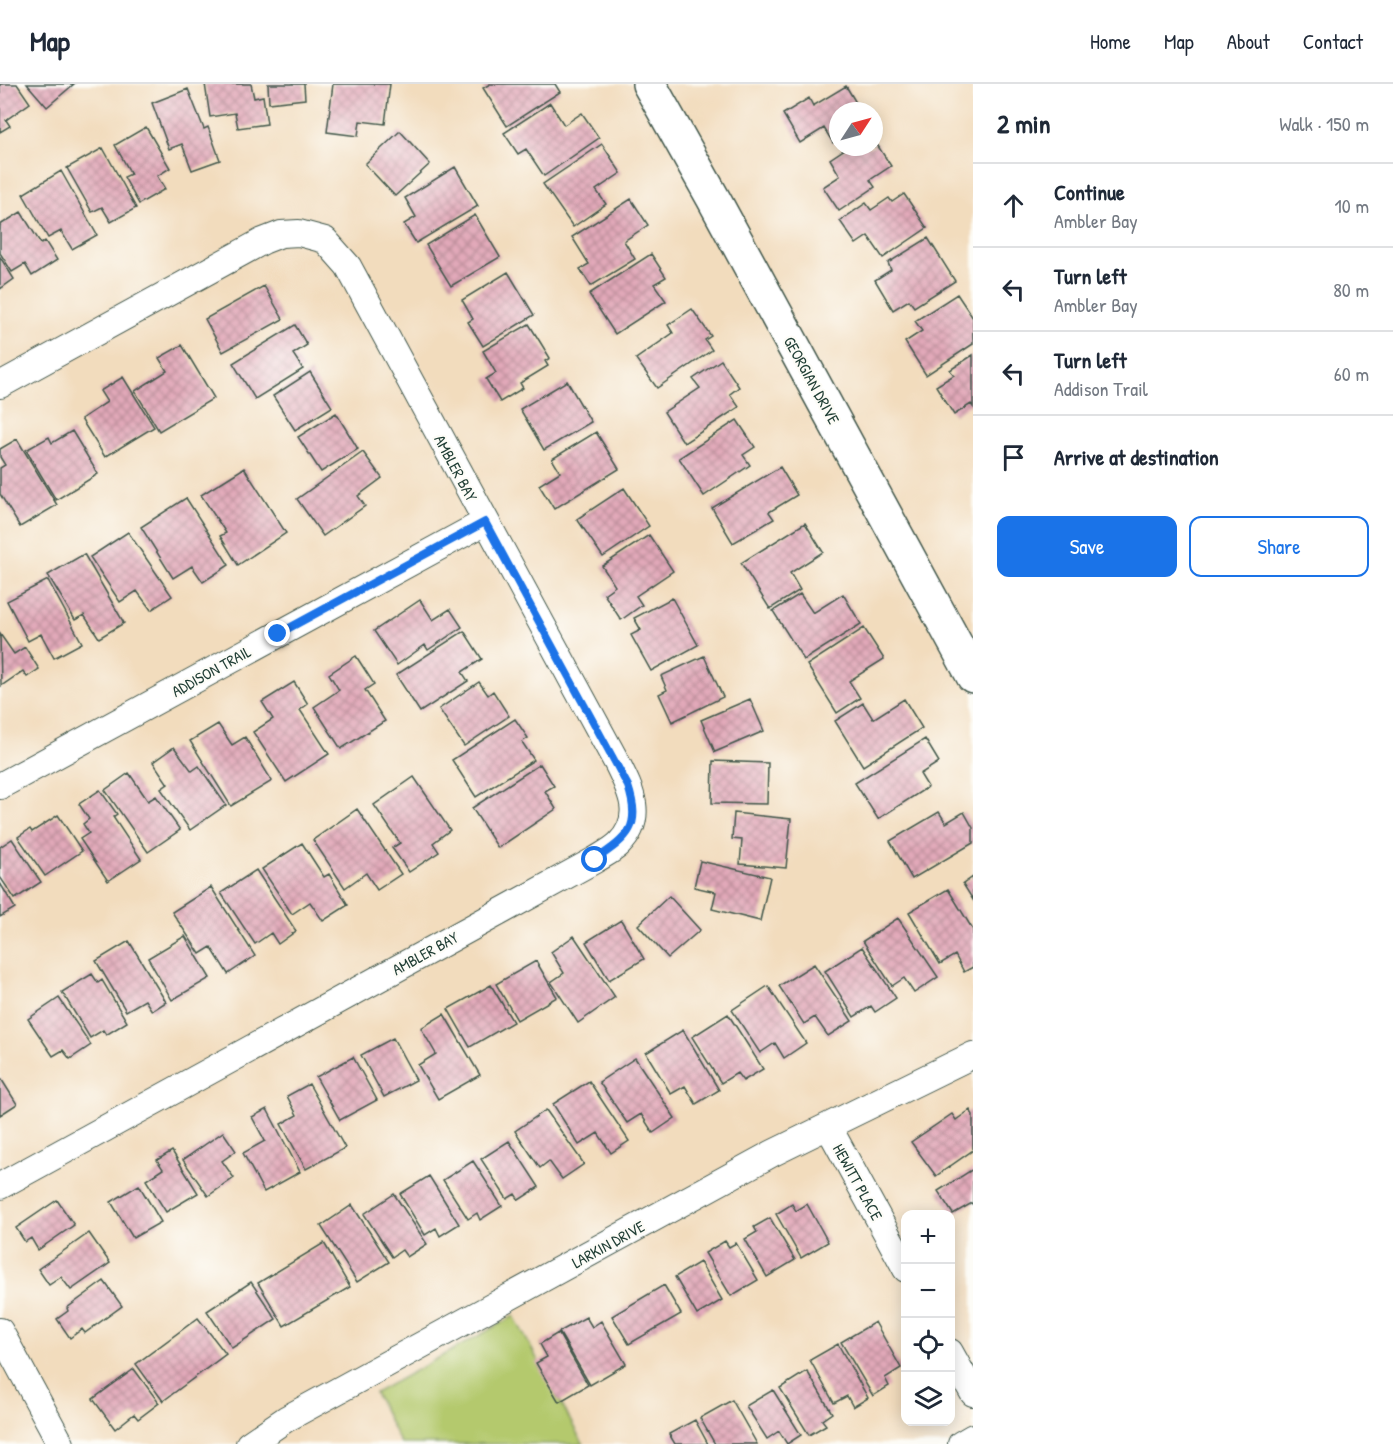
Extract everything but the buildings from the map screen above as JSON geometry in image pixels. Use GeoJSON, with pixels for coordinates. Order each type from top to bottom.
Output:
{"type":"FeatureCollection","features":[{"type":"Feature","properties":{"kind":"main road","name":"GEORGIAN DRIVE"},"geometry":{"type":"LineString","coordinates":[[649,84],[719,208],[973,676]]}},
{"type":"Feature","properties":{"kind":"street","name":"AMBLER BAY"},"geometry":{"type":"LineString","coordinates":[[0,385],[263,241],[280,234],[299,233],[325,240],[348,266],[628,786],[635,806],[632,826],[619,843],[574,871],[0,1186]]}},
{"type":"Feature","properties":{"kind":"street","name":"ADDISON TRAIL"},"geometry":{"type":"LineString","coordinates":[[0,786],[485,522]]}},
{"type":"Feature","properties":{"kind":"street","name":"LARKIN DRIVE"},"geometry":{"type":"LineString","coordinates":[[249,1444],[293,1415],[773,1153],[973,1055]]}},
{"type":"Feature","properties":{"kind":"street","name":"HEWITT PLACE"},"geometry":{"type":"LineString","coordinates":[[828,1126],[903,1264]]}},
{"type":"Feature","properties":{"kind":"street"},"geometry":{"type":"LineString","coordinates":[[0,1330],[61,1444]]}},
{"type":"Feature","properties":{"kind":"street"},"geometry":{"type":"LineString","coordinates":[[955,1359],[973,1393]]}},
{"type":"Feature","properties":{"kind":"street"},"geometry":{"type":"LineString","coordinates":[[961,1444],[973,1437]]}},
{"type":"Feature","properties":{"kind":"green space"},"geometry":{"type":"Polygon","coordinates":[[[514,1316],[583,1444],[401,1444],[375,1393],[514,1316]]]}},
{"type":"Feature","properties":{"kind":"route"},"geometry":{"type":"LineString","coordinates":[[278,634],[485,522],[616,761],[635,806],[632,826],[619,843],[595,860]]}}]}
